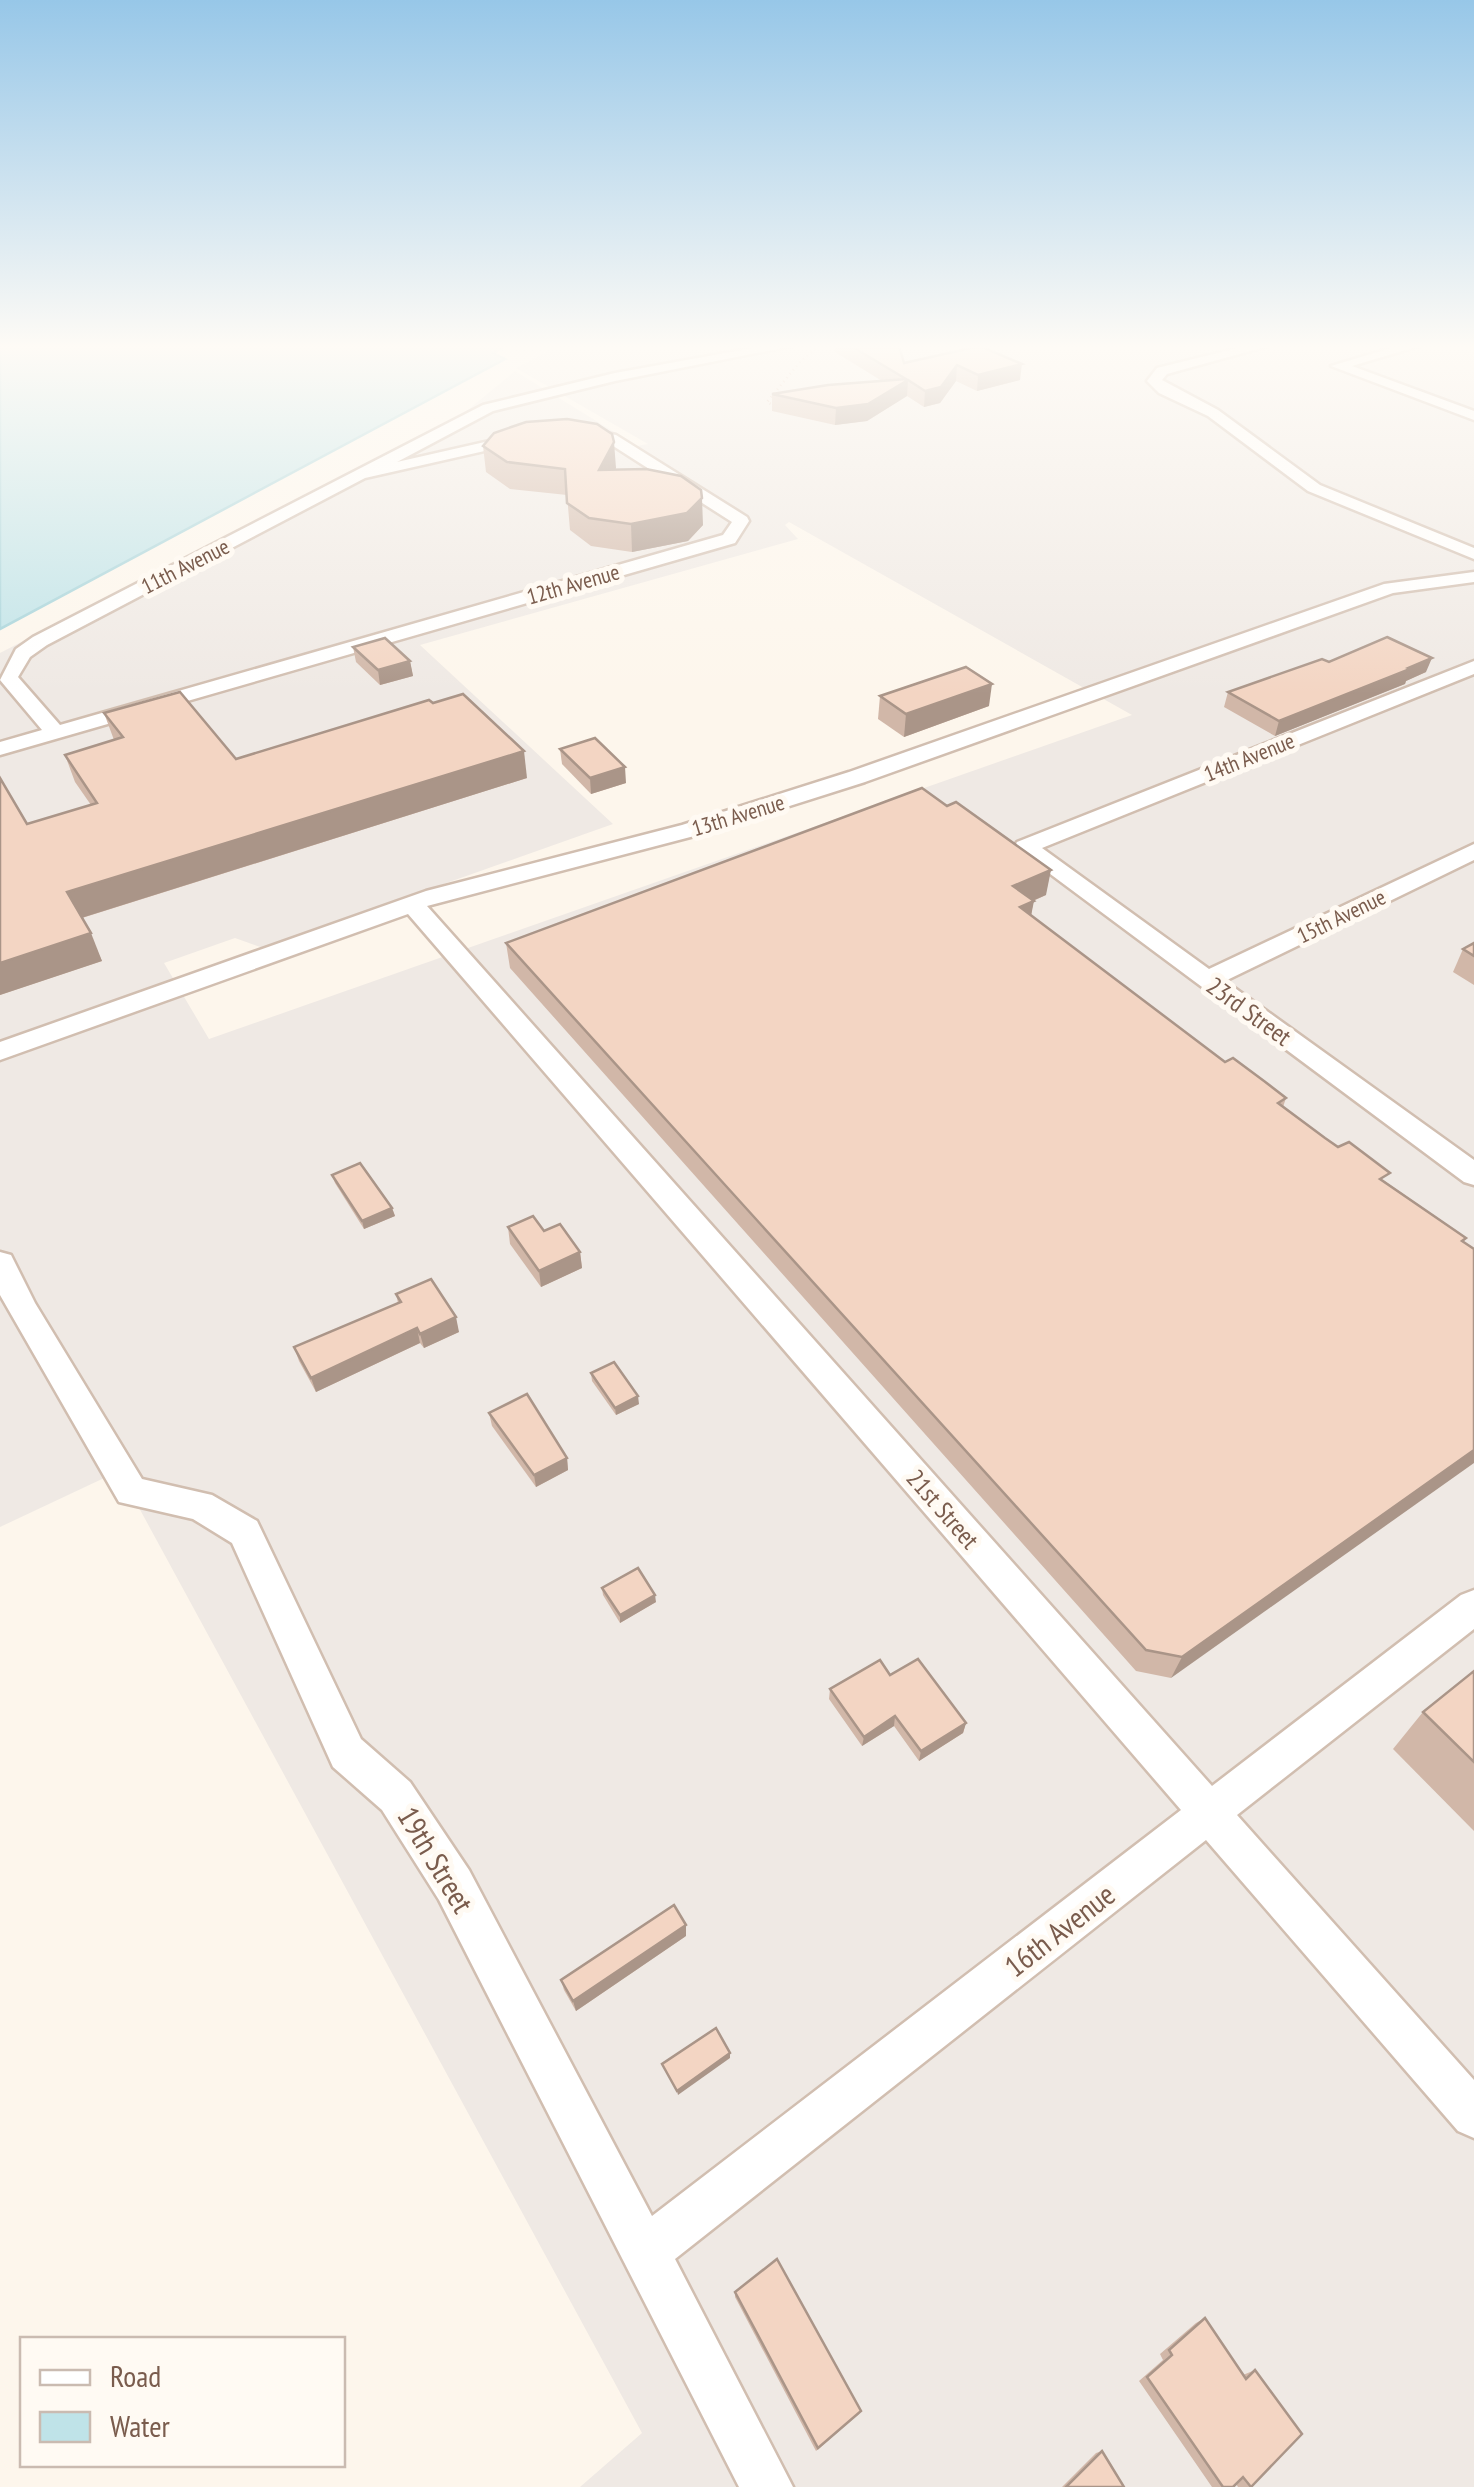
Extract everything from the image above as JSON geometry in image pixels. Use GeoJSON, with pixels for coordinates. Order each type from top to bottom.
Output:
{"type":"FeatureCollection","features":[{"type":"Feature","properties":{"kind":"lane","name":"11th Avenue"},"geometry":{"type":"LineString","coordinates":[[55,733],[8,677],[22,653],[383,462]]}},
{"type":"Feature","properties":{"kind":"lane","name":"12th Avenue"},"geometry":{"type":"LineString","coordinates":[[358,475],[417,462]]}},
{"type":"Feature","properties":{"kind":"lane","name":"12th Avenue"},"geometry":{"type":"LineString","coordinates":[[0,749],[729,538],[741,521],[648,462]]}},
{"type":"Feature","properties":{"kind":"lane"},"geometry":{"type":"LineString","coordinates":[[1279,462],[1314,488],[1351,506],[1474,554]]}},
{"type":"Feature","properties":{"kind":"lane","name":"13th Avenue"},"geometry":{"type":"LineString","coordinates":[[0,1051],[412,904],[690,830],[839,783],[1390,588],[1474,577]]}},
{"type":"Feature","properties":{"kind":"lane","name":"14th Avenue"},"geometry":{"type":"LineString","coordinates":[[1025,847],[1474,666]]}},
{"type":"Feature","properties":{"kind":"lane","name":"23rd Street"},"geometry":{"type":"LineString","coordinates":[[1025,847],[1474,1175]]}},
{"type":"Feature","properties":{"kind":"lane","name":"15th Avenue"},"geometry":{"type":"LineString","coordinates":[[1207,980],[1474,851]]}},
{"type":"Feature","properties":{"kind":"lane","name":"21st Street"},"geometry":{"type":"LineString","coordinates":[[412,904],[1474,2115]]}},
{"type":"Feature","properties":{"kind":"lane","name":"19th Street"},"geometry":{"type":"LineString","coordinates":[[0,1263],[22,1308],[131,1492],[200,1506],[244,1532],[347,1753],[396,1796],[454,1885],[767,2487]]}},
{"type":"Feature","properties":{"kind":"lane","name":"16th Avenue"},"geometry":{"type":"LineString","coordinates":[[644,2252],[1212,1815],[1474,1607]]}},
{"type":"Feature","properties":{"kind":"shaded area"},"geometry":{"type":"Polygon","coordinates":[[[370,462],[1474,462],[1474,2487],[580,2487],[642,2433],[119,1471],[0,1527],[0,653],[370,462]],[[789,522],[785,525],[798,539],[420,645],[613,824],[263,948],[235,938],[164,963],[209,1039],[1132,715],[789,522]]]}},
{"type":"Feature","properties":{"kind":"water"},"geometry":{"type":"Polygon","coordinates":[[[0,462],[312,462],[0,629],[0,462]]]}},
{"type":"Feature","properties":{"kind":"building"},"geometry":{"type":"Polygon","coordinates":[[[507,462],[603,462],[599,470],[646,469],[681,476],[701,490],[702,498],[687,513],[631,524],[589,518],[567,503],[565,469],[507,462]]]}},
{"type":"Feature","properties":{"kind":"building"},"geometry":{"type":"Polygon","coordinates":[[[1387,637],[1432,658],[1279,721],[1228,692],[1322,659],[1329,662],[1387,637]]]}},
{"type":"Feature","properties":{"kind":"building"},"geometry":{"type":"Polygon","coordinates":[[[385,638],[410,661],[378,670],[353,647],[385,638]]]}},
{"type":"Feature","properties":{"kind":"building"},"geometry":{"type":"Polygon","coordinates":[[[966,667],[992,684],[906,714],[880,696],[966,667]]]}},
{"type":"Feature","properties":{"kind":"building"},"geometry":{"type":"Polygon","coordinates":[[[180,692],[236,759],[429,700],[433,703],[463,694],[524,751],[67,892],[91,933],[0,963],[0,778],[27,824],[97,803],[65,755],[123,737],[104,713],[180,692]]]}},
{"type":"Feature","properties":{"kind":"building"},"geometry":{"type":"Polygon","coordinates":[[[595,738],[625,767],[590,778],[560,749],[595,738]]]}},
{"type":"Feature","properties":{"kind":"building"},"geometry":{"type":"Polygon","coordinates":[[[922,788],[947,806],[956,802],[1051,870],[1013,886],[1034,901],[1020,907],[1225,1062],[1233,1058],[1264,1081],[1286,1098],[1278,1103],[1325,1138],[1338,1147],[1349,1142],[1390,1173],[1380,1179],[1466,1238],[1462,1241],[1474,1249],[1474,1450],[1182,1657],[1146,1650],[506,943],[922,788]]]}},
{"type":"Feature","properties":{"kind":"building"},"geometry":{"type":"Polygon","coordinates":[[[1474,943],[1474,956],[1463,949],[1474,943]]]}},
{"type":"Feature","properties":{"kind":"building"},"geometry":{"type":"Polygon","coordinates":[[[360,1163],[392,1208],[362,1221],[332,1175],[360,1163]]]}},
{"type":"Feature","properties":{"kind":"building"},"geometry":{"type":"Polygon","coordinates":[[[533,1216],[544,1231],[560,1224],[580,1252],[539,1271],[508,1227],[533,1216]]]}},
{"type":"Feature","properties":{"kind":"building"},"geometry":{"type":"Polygon","coordinates":[[[431,1279],[456,1317],[420,1334],[417,1328],[311,1378],[294,1347],[401,1302],[396,1294],[431,1279]]]}},
{"type":"Feature","properties":{"kind":"building"},"geometry":{"type":"Polygon","coordinates":[[[614,1362],[638,1396],[615,1408],[591,1373],[614,1362]]]}},
{"type":"Feature","properties":{"kind":"building"},"geometry":{"type":"Polygon","coordinates":[[[527,1394],[567,1458],[534,1475],[489,1413],[527,1394]]]}},
{"type":"Feature","properties":{"kind":"building"},"geometry":{"type":"Polygon","coordinates":[[[638,1568],[655,1595],[620,1615],[602,1588],[638,1568]]]}},
{"type":"Feature","properties":{"kind":"building"},"geometry":{"type":"Polygon","coordinates":[[[918,1659],[966,1723],[921,1751],[895,1716],[864,1737],[830,1689],[880,1660],[890,1675],[918,1659]]]}},
{"type":"Feature","properties":{"kind":"building"},"geometry":{"type":"Polygon","coordinates":[[[1474,1671],[1474,1762],[1423,1712],[1474,1671]]]}},
{"type":"Feature","properties":{"kind":"building"},"geometry":{"type":"Polygon","coordinates":[[[674,1905],[686,1925],[573,2001],[561,1980],[674,1905]]]}},
{"type":"Feature","properties":{"kind":"building"},"geometry":{"type":"Polygon","coordinates":[[[716,2028],[730,2053],[677,2091],[662,2064],[716,2028]]]}},
{"type":"Feature","properties":{"kind":"building"},"geometry":{"type":"Polygon","coordinates":[[[777,2259],[861,2411],[818,2448],[735,2292],[777,2259]]]}},
{"type":"Feature","properties":{"kind":"building"},"geometry":{"type":"Polygon","coordinates":[[[1205,2318],[1246,2379],[1255,2370],[1302,2434],[1251,2487],[1243,2477],[1233,2487],[1223,2487],[1147,2377],[1172,2355],[1169,2350],[1205,2318]]]}},
{"type":"Feature","properties":{"kind":"building"},"geometry":{"type":"Polygon","coordinates":[[[1102,2451],[1124,2487],[1066,2487],[1102,2451]]]}}]}
